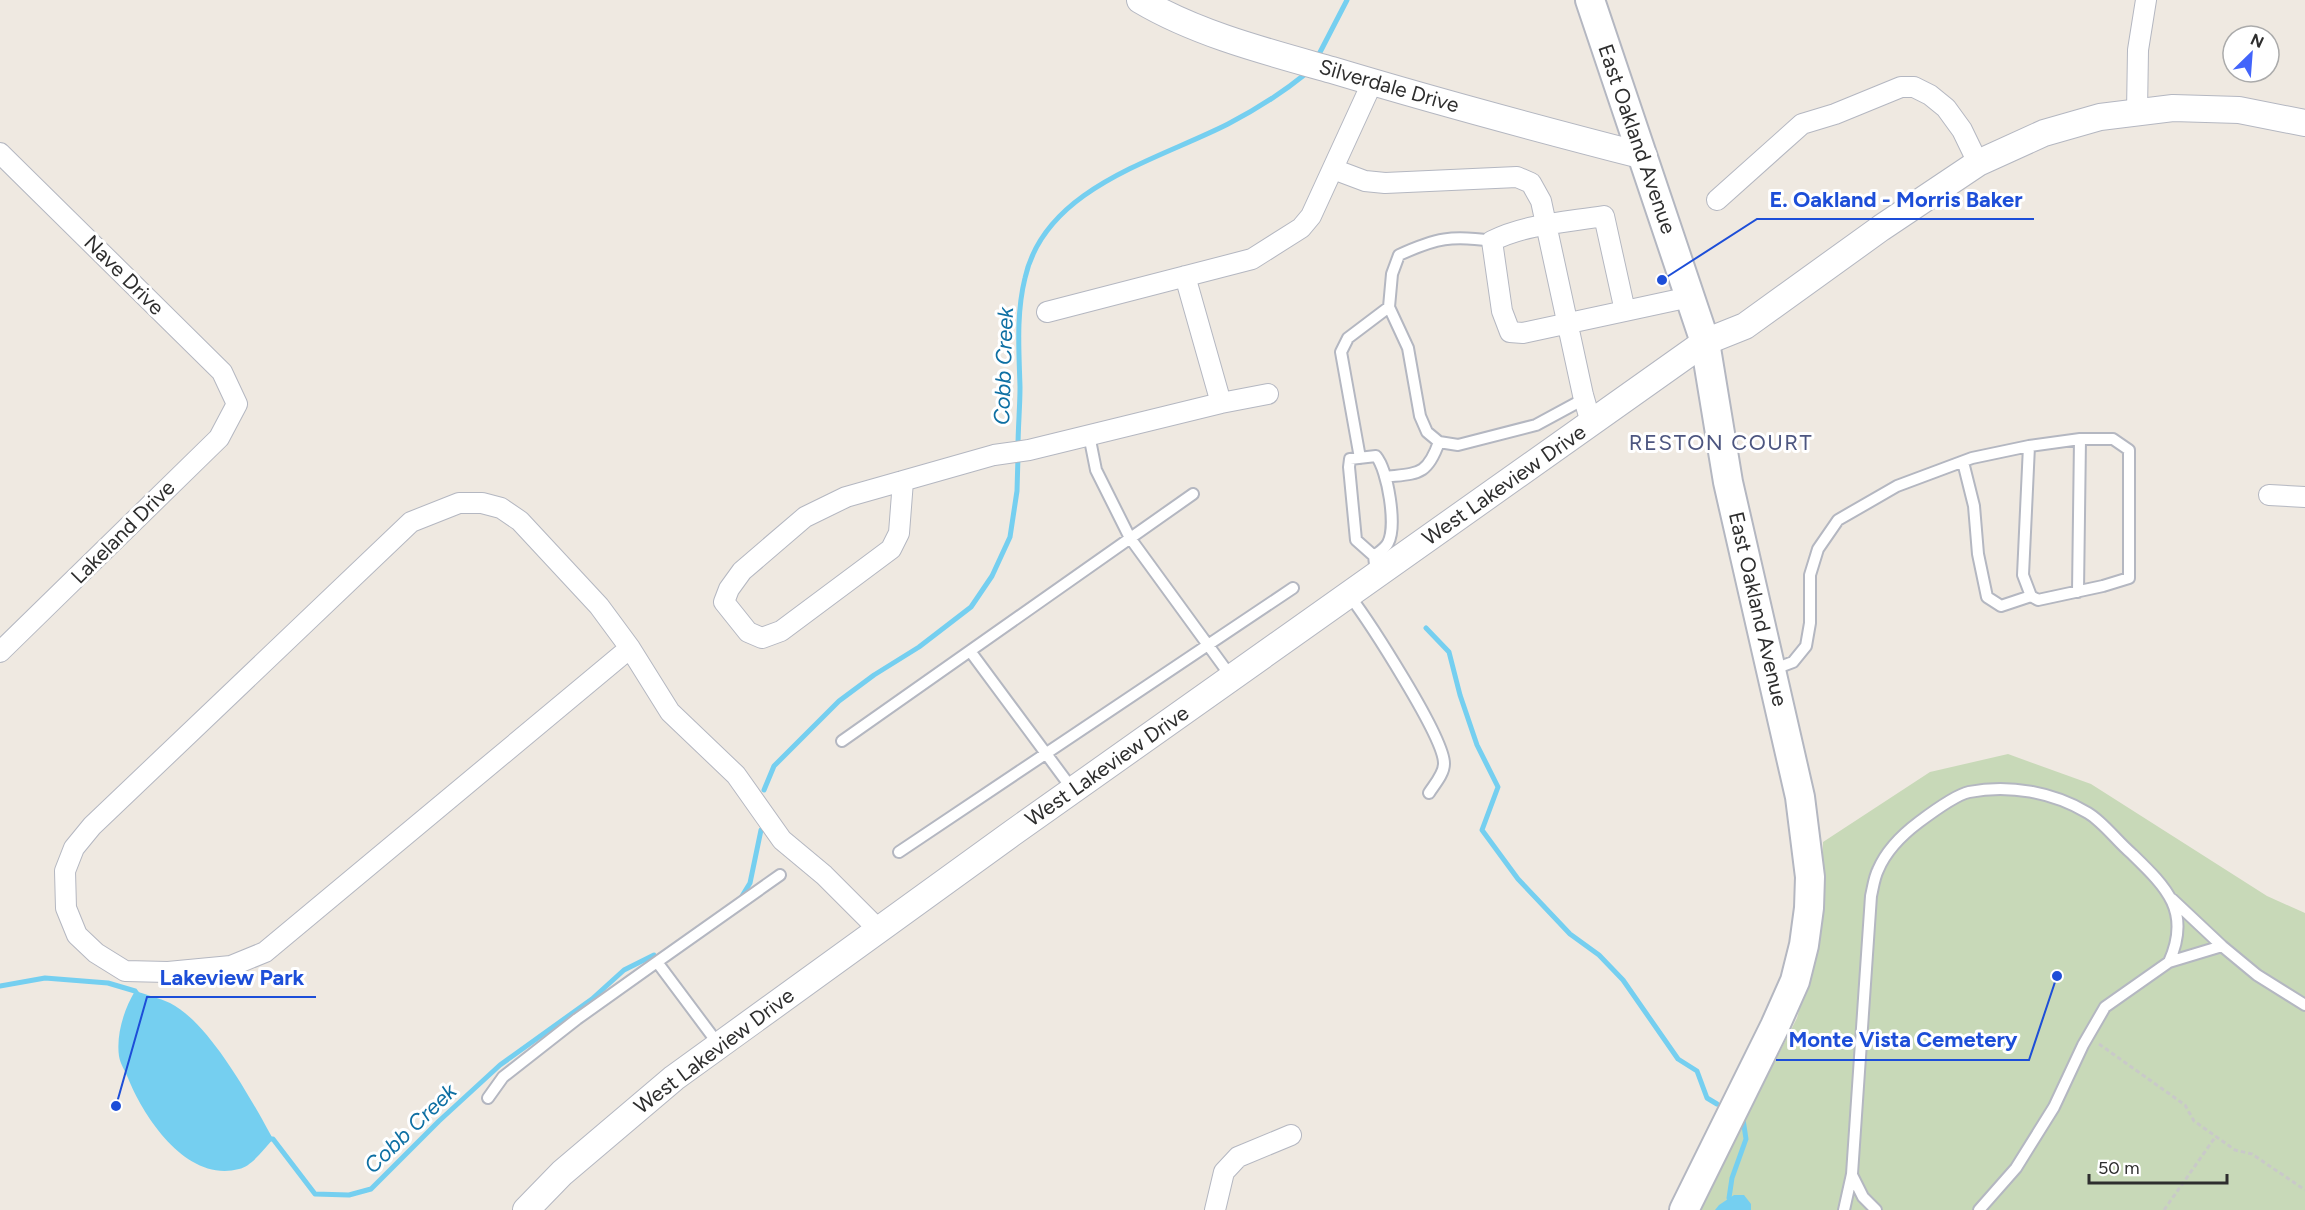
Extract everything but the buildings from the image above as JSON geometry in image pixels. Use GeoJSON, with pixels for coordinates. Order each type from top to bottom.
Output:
{"type":"FeatureCollection","features":[{"type":"Feature","properties":{"kind":"main road","name":"East Oakland Avenue"},"geometry":{"type":"LineString","coordinates":[[1590,0],[1705,342],[1728,482],[1800,797],[1810,877],[1804,945],[1795,981],[1684,1210]]}},
{"type":"Feature","properties":{"kind":"street","name":"Silverdale Drive"},"geometry":{"type":"LineString","coordinates":[[1140,0],[1158,11],[1214,33],[1292,59],[1372,83],[1644,156]]}},
{"type":"Feature","properties":{"kind":"street"},"geometry":{"type":"LineString","coordinates":[[2138,112],[2138,50],[2146,0]]}},
{"type":"Feature","properties":{"kind":"street"},"geometry":{"type":"LineString","coordinates":[[1047,312],[1252,260],[1301,228],[1311,216],[1372,83]]}},
{"type":"Feature","properties":{"kind":"street"},"geometry":{"type":"LineString","coordinates":[[1717,200],[1802,124],[1835,114],[1901,87],[1914,87],[1946,108],[1962,130],[1978,163]]}},
{"type":"Feature","properties":{"kind":"street","name":"West Lakeview Drive"},"geometry":{"type":"LineString","coordinates":[[526,1210],[561,1173],[674,1078],[1073,790],[1349,595],[1375,566],[1591,423],[1705,342],[1745,326],[1881,228],[1978,163],[2044,133],[2100,117],[2138,112],[2173,108],[2239,111],[2305,123]]}},
{"type":"Feature","properties":{"kind":"street","name":"Nave Drive"},"geometry":{"type":"LineString","coordinates":[[0,153],[222,372],[237,404]]}},
{"type":"Feature","properties":{"kind":"street"},"geometry":{"type":"LineString","coordinates":[[1333,169],[1365,181],[1385,183],[1516,177],[1531,183],[1541,201],[1591,423]]}},
{"type":"Feature","properties":{"kind":"street"},"geometry":{"type":"LineString","coordinates":[[1626,311],[1604,216],[1546,226],[1503,236],[1492,241],[1502,311],[1510,332],[1523,333],[1567,324],[1690,297]]}},
{"type":"Feature","properties":{"kind":"street"},"geometry":{"type":"LineString","coordinates":[[1185,276],[1221,403]]}},
{"type":"Feature","properties":{"kind":"street"},"geometry":{"type":"LineString","coordinates":[[903,481],[899,533],[891,549],[781,631],[762,638],[748,632],[724,602],[729,589],[742,571],[805,517],[846,497],[994,455],[1029,450],[1221,403],[1268,394]]}},
{"type":"Feature","properties":{"kind":"street","name":"Lakeland Drive"},"geometry":{"type":"LineString","coordinates":[[0,652],[219,438],[237,404]]}},
{"type":"Feature","properties":{"kind":"street"},"geometry":{"type":"LineString","coordinates":[[2269,495],[2305,497]]}},
{"type":"Feature","properties":{"kind":"street"},"geometry":{"type":"LineString","coordinates":[[630,648],[265,952],[231,966],[168,972],[125,971],[96,953],[76,935],[66,908],[65,871],[74,848],[92,826],[411,522],[459,502],[482,503],[501,508],[520,521],[599,606],[630,648],[670,712],[736,775],[782,840],[824,874],[879,930]]}},
{"type":"Feature","properties":{"kind":"street"},"geometry":{"type":"LineString","coordinates":[[1215,1210],[1224,1172],[1238,1157],[1291,1135]]}},
{"type":"Feature","properties":{"kind":"lane"},"geometry":{"type":"LineString","coordinates":[[1492,241],[1451,237],[1424,244],[1399,255],[1392,274],[1389,307],[1408,348],[1420,416],[1427,432],[1439,442],[1458,445],[1536,425],[1584,399]]}},
{"type":"Feature","properties":{"kind":"lane"},"geometry":{"type":"LineString","coordinates":[[1360,458],[1341,352],[1348,338],[1389,307]]}},
{"type":"Feature","properties":{"kind":"lane"},"geometry":{"type":"LineString","coordinates":[[1089,435],[1096,470],[1130,538],[1232,678]]}},
{"type":"Feature","properties":{"kind":"lane"},"geometry":{"type":"LineString","coordinates":[[1772,670],[1793,662],[1806,646],[1810,623],[1810,575],[1818,549],[1838,520],[1898,486],[1963,462],[2029,446],[2080,439],[2113,439],[2129,450],[2129,578],[2038,600],[2031,596],[2023,575],[2029,446]]}},
{"type":"Feature","properties":{"kind":"lane"},"geometry":{"type":"LineString","coordinates":[[2078,592],[2080,439]]}},
{"type":"Feature","properties":{"kind":"lane"},"geometry":{"type":"LineString","coordinates":[[1385,477],[1415,473],[1426,468],[1435,455],[1439,442]]}},
{"type":"Feature","properties":{"kind":"lane"},"geometry":{"type":"LineString","coordinates":[[1376,456],[1382,463],[1385,477],[1391,504],[1391,535],[1375,566],[1356,540],[1350,459],[1376,456]]}},
{"type":"Feature","properties":{"kind":"lane"},"geometry":{"type":"LineString","coordinates":[[1963,462],[1974,506],[1978,554],[1987,597],[2001,606],[2031,596]]}},
{"type":"Feature","properties":{"kind":"lane"},"geometry":{"type":"LineString","coordinates":[[842,741],[1193,494]]}},
{"type":"Feature","properties":{"kind":"lane"},"geometry":{"type":"LineString","coordinates":[[899,852],[1293,588]]}},
{"type":"Feature","properties":{"kind":"lane"},"geometry":{"type":"LineString","coordinates":[[1349,595],[1367,618],[1442,750],[1444,766],[1430,793]]}},
{"type":"Feature","properties":{"kind":"lane"},"geometry":{"type":"LineString","coordinates":[[970,651],[1073,790]]}},
{"type":"Feature","properties":{"kind":"lane"},"geometry":{"type":"LineString","coordinates":[[1844,1210],[1852,1174],[1871,896],[1878,869],[1901,836],[1930,813],[1967,792],[2014,789],[2055,798],[2090,814],[2222,946],[2257,975],[2305,1005]]}},
{"type":"Feature","properties":{"kind":"lane"},"geometry":{"type":"LineString","coordinates":[[488,1098],[503,1077],[577,1019],[780,876]]}},
{"type":"Feature","properties":{"kind":"lane"},"geometry":{"type":"LineString","coordinates":[[2169,962],[2177,945],[2179,923],[2172,898]]}},
{"type":"Feature","properties":{"kind":"lane"},"geometry":{"type":"LineString","coordinates":[[1979,1210],[2016,1168],[2054,1107],[2088,1036],[2105,1007],[2169,962],[2222,946]]}},
{"type":"Feature","properties":{"kind":"lane"},"geometry":{"type":"LineString","coordinates":[[657,962],[719,1045]]}},
{"type":"Feature","properties":{"kind":"lane"},"geometry":{"type":"LineString","coordinates":[[1852,1174],[1863,1197],[1876,1210]]}},
{"type":"Feature","properties":{"kind":"path"},"geometry":{"type":"LineString","coordinates":[[2088,1036],[2185,1105],[2194,1121],[2235,1149],[2252,1154],[2305,1190]]}},
{"type":"Feature","properties":{"kind":"path"},"geometry":{"type":"LineString","coordinates":[[2164,1210],[2216,1136]]}},
{"type":"Feature","properties":{"kind":"green space"},"geometry":{"type":"Polygon","coordinates":[[[2008,754],[2091,784],[2267,896],[2305,913],[2305,1210],[1699,1210],[1797,1018],[1820,934],[1823,842],[1930,772],[2008,754]]]}},
{"type":"Feature","properties":{"kind":"water"},"geometry":{"type":"Polygon","coordinates":[[[135,991],[170,1003],[185,1013],[200,1027],[229,1064],[273,1139],[249,1164],[239,1169],[220,1171],[202,1166],[185,1157],[156,1128],[135,1094],[119,1056],[122,1022],[135,991]]]}},
{"type":"Feature","properties":{"kind":"water"},"geometry":{"type":"Polygon","coordinates":[[[1734,1195],[1744,1195],[1751,1204],[1751,1210],[1715,1210],[1719,1205],[1734,1195]]]}},
{"type":"Feature","properties":{"kind":"waterway","name":"Cobb Creek"},"geometry":{"type":"LineString","coordinates":[[1316,60],[1347,0]]}},
{"type":"Feature","properties":{"kind":"waterway","name":"Cobb Creek"},"geometry":{"type":"LineString","coordinates":[[1018,447],[1019,332],[1022,292],[1036,247],[1055,221],[1079,199],[1107,181],[1239,118],[1279,94],[1308,72]]}},
{"type":"Feature","properties":{"kind":"waterway","name":"Cobb Creek"},"geometry":{"type":"LineString","coordinates":[[764,790],[774,766],[839,701],[874,675],[919,647],[971,607],[992,576],[1010,537],[1017,491],[1018,456]]}},
{"type":"Feature","properties":{"kind":"waterway"},"geometry":{"type":"LineString","coordinates":[[1426,628],[1449,652],[1460,695],[1477,745],[1498,787],[1482,830],[1518,879],[1570,934],[1599,955],[1623,980],[1678,1059],[1697,1071],[1707,1098],[1717,1104]]}},
{"type":"Feature","properties":{"kind":"waterway","name":"Cobb Creek"},"geometry":{"type":"LineString","coordinates":[[739,901],[750,883],[761,830]]}},
{"type":"Feature","properties":{"kind":"waterway","name":"Cobb Creek"},"geometry":{"type":"LineString","coordinates":[[268,1139],[273,1139],[315,1194],[349,1195],[371,1189],[439,1121],[500,1065],[592,999],[624,970],[654,955]]}},
{"type":"Feature","properties":{"kind":"waterway","name":"Cobb Creek"},"geometry":{"type":"LineString","coordinates":[[0,986],[45,978],[108,983],[135,991],[138,995]]}},
{"type":"Feature","properties":{"kind":"waterway"},"geometry":{"type":"LineString","coordinates":[[1729,1198],[1732,1178],[1746,1139],[1743,1119]]}},
{"type":"Feature","properties":{"kind":"place","name":"E. Oakland - Morris Baker"},"geometry":{"type":"Point","coordinates":[1662,280]}},
{"type":"Feature","properties":{"kind":"place","name":"Monte Vista Cemetery"},"geometry":{"type":"Point","coordinates":[2057,976]}},
{"type":"Feature","properties":{"kind":"place","name":"Lakeview Park"},"geometry":{"type":"Point","coordinates":[116,1106]}},
{"type":"Feature","properties":{"kind":"district","name":"RESTON COURT"},"geometry":{"type":"Point","coordinates":[1721,442]}}]}
